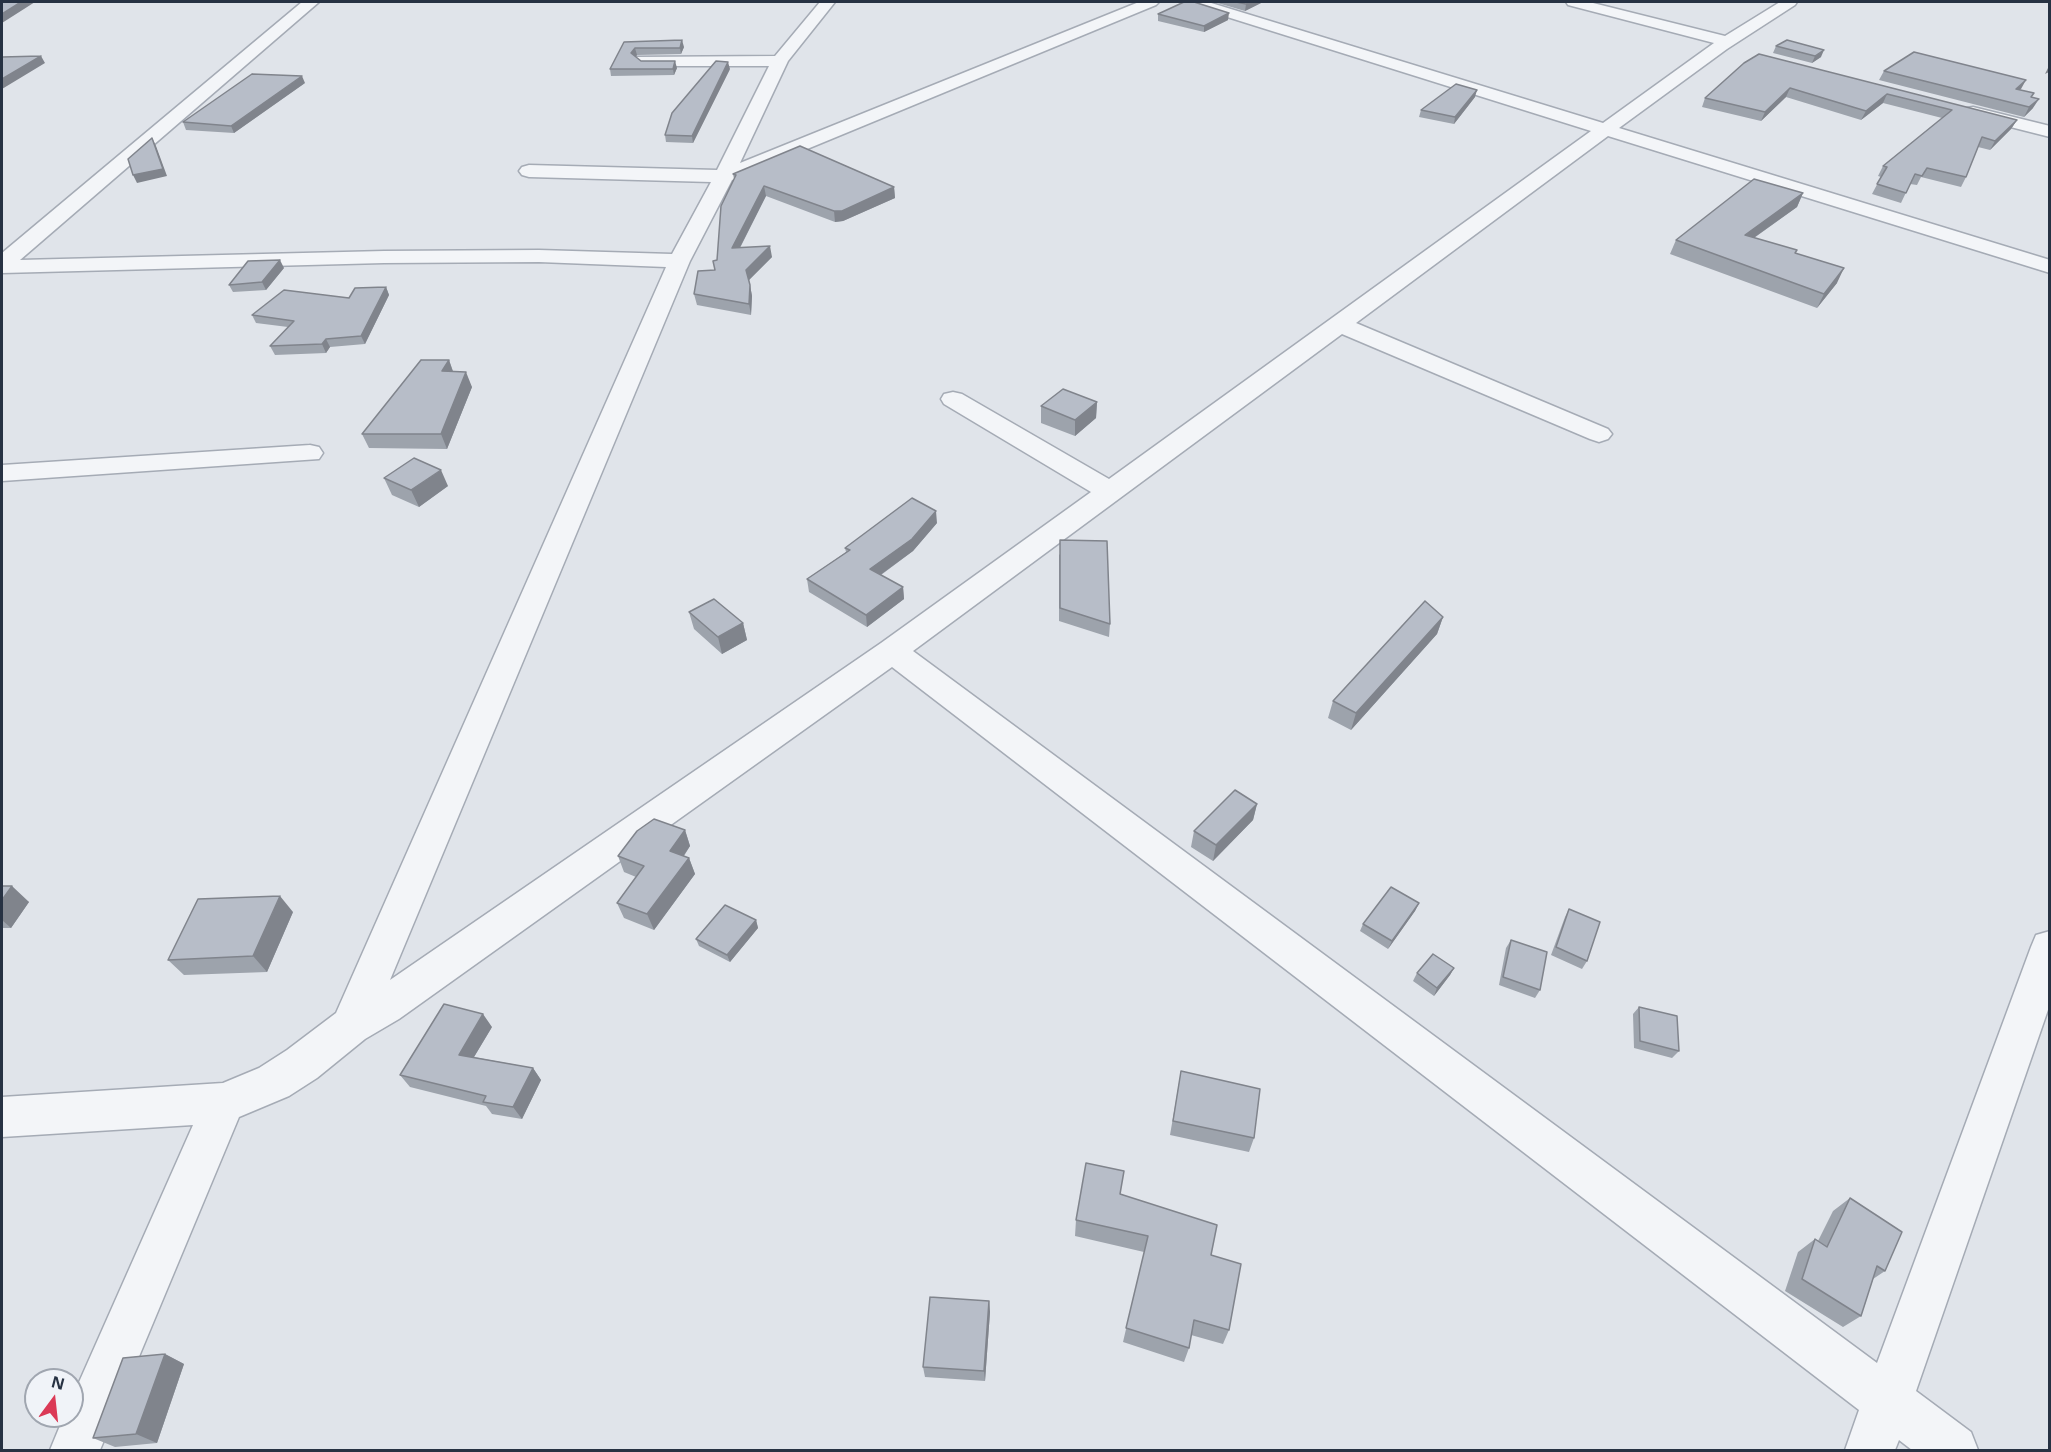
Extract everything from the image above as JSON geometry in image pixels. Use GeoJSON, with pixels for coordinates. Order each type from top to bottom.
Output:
{"type":"FeatureCollection","features":[{"type":"Feature","properties":{"kind":"street"},"geometry":{"type":"LineString","coordinates":[[2,265],[311,2]]}},
{"type":"Feature","properties":{"kind":"street"},"geometry":{"type":"LineString","coordinates":[[351,1026],[679,261],[724,176],[780,60],[828,2]]}},
{"type":"Feature","properties":{"kind":"street"},"geometry":{"type":"LineString","coordinates":[[530,171],[724,176],[1151,2]]}},
{"type":"Feature","properties":{"kind":"street"},"geometry":{"type":"LineString","coordinates":[[1194,2],[2049,267]]}},
{"type":"Feature","properties":{"kind":"street"},"geometry":{"type":"LineString","coordinates":[[1573,2],[1731,47]]}},
{"type":"Feature","properties":{"kind":"street"},"geometry":{"type":"LineString","coordinates":[[2,1117],[224,1103],[274,1082],[302,1064],[351,1026],[385,1006],[892,651],[1606,129],[1731,47],[1790,2]]}},
{"type":"Feature","properties":{"kind":"street"},"geometry":{"type":"LineString","coordinates":[[643,61],[763,62],[780,60]]}},
{"type":"Feature","properties":{"kind":"street"},"geometry":{"type":"LineString","coordinates":[[1959,108],[2049,132]]}},
{"type":"Feature","properties":{"kind":"street"},"geometry":{"type":"LineString","coordinates":[[2,265],[539,256],[679,261]]}},
{"type":"Feature","properties":{"kind":"street"},"geometry":{"type":"LineString","coordinates":[[1339,324],[1599,434]]}},
{"type":"Feature","properties":{"kind":"street"},"geometry":{"type":"LineString","coordinates":[[953,399],[1110,491]]}},
{"type":"Feature","properties":{"kind":"street"},"geometry":{"type":"LineString","coordinates":[[2,473],[310,453]]}},
{"type":"Feature","properties":{"kind":"street"},"geometry":{"type":"LineString","coordinates":[[892,651],[1953,1450]]}},
{"type":"Feature","properties":{"kind":"street"},"geometry":{"type":"LineString","coordinates":[[1870,1450],[2049,947]]}},
{"type":"Feature","properties":{"kind":"street"},"geometry":{"type":"LineString","coordinates":[[75,1450],[224,1103]]}},
{"type":"Feature","properties":{"kind":"building"},"geometry":{"type":"Polygon","coordinates":[[[2,2],[21,2],[2,14],[2,2]]]}},
{"type":"Feature","properties":{"kind":"building"},"geometry":{"type":"Polygon","coordinates":[[[1184,2],[1194,2],[1229,13],[1204,26],[1158,14],[1184,2]]]}},
{"type":"Feature","properties":{"kind":"building"},"geometry":{"type":"Polygon","coordinates":[[[682,40],[680,48],[635,48],[631,53],[641,61],[675,61],[673,69],[610,69],[624,42],[682,40]]]}},
{"type":"Feature","properties":{"kind":"building"},"geometry":{"type":"Polygon","coordinates":[[[1787,40],[1824,50],[1815,56],[1776,46],[1787,40]]]}},
{"type":"Feature","properties":{"kind":"building"},"geometry":{"type":"Polygon","coordinates":[[[1914,52],[2026,80],[2016,89],[2034,93],[2031,97],[2039,99],[2029,107],[1884,71],[1914,52]]]}},
{"type":"Feature","properties":{"kind":"building"},"geometry":{"type":"Polygon","coordinates":[[[1759,54],[2017,120],[1995,141],[1982,137],[1966,177],[1927,168],[1922,176],[1915,174],[1906,193],[1877,184],[1887,167],[1883,166],[1952,110],[1887,94],[1866,111],[1790,88],[1765,112],[1705,98],[1744,63],[1759,54]]]}},
{"type":"Feature","properties":{"kind":"building"},"geometry":{"type":"Polygon","coordinates":[[[41,56],[2,79],[2,57],[41,56]]]}},
{"type":"Feature","properties":{"kind":"building"},"geometry":{"type":"Polygon","coordinates":[[[716,61],[728,62],[692,136],[665,135],[672,113],[716,61]]]}},
{"type":"Feature","properties":{"kind":"building"},"geometry":{"type":"Polygon","coordinates":[[[252,74],[302,76],[231,126],[183,122],[252,74]]]}},
{"type":"Feature","properties":{"kind":"building"},"geometry":{"type":"Polygon","coordinates":[[[1456,84],[1477,90],[1455,117],[1421,110],[1456,84]]]}},
{"type":"Feature","properties":{"kind":"building"},"geometry":{"type":"Polygon","coordinates":[[[152,138],[163,169],[133,175],[128,159],[152,138]]]}},
{"type":"Feature","properties":{"kind":"building"},"geometry":{"type":"Polygon","coordinates":[[[800,146],[894,187],[842,211],[834,211],[764,186],[732,248],[770,246],[746,270],[750,285],[749,304],[694,294],[698,271],[715,270],[713,261],[717,260],[721,206],[736,175],[733,174],[800,146]]]}},
{"type":"Feature","properties":{"kind":"building"},"geometry":{"type":"Polygon","coordinates":[[[1754,179],[1803,193],[1745,235],[1797,250],[1795,253],[1844,268],[1824,294],[1676,240],[1754,179]]]}},
{"type":"Feature","properties":{"kind":"building"},"geometry":{"type":"Polygon","coordinates":[[[280,260],[262,282],[229,285],[248,261],[280,260]]]}},
{"type":"Feature","properties":{"kind":"building"},"geometry":{"type":"Polygon","coordinates":[[[386,287],[361,336],[326,339],[322,344],[270,346],[294,321],[252,315],[284,290],[349,298],[355,288],[386,287]]]}},
{"type":"Feature","properties":{"kind":"building"},"geometry":{"type":"Polygon","coordinates":[[[421,360],[449,360],[442,371],[466,372],[441,434],[362,434],[421,360]]]}},
{"type":"Feature","properties":{"kind":"building"},"geometry":{"type":"Polygon","coordinates":[[[1063,389],[1097,402],[1075,420],[1041,406],[1063,389]]]}},
{"type":"Feature","properties":{"kind":"building"},"geometry":{"type":"Polygon","coordinates":[[[414,458],[441,470],[411,490],[384,478],[414,458]]]}},
{"type":"Feature","properties":{"kind":"building"},"geometry":{"type":"Polygon","coordinates":[[[912,498],[936,511],[912,539],[870,569],[903,587],[866,615],[807,579],[850,550],[845,548],[912,498]]]}},
{"type":"Feature","properties":{"kind":"building"},"geometry":{"type":"Polygon","coordinates":[[[1060,540],[1107,541],[1110,624],[1060,608],[1060,540]]]}},
{"type":"Feature","properties":{"kind":"building"},"geometry":{"type":"Polygon","coordinates":[[[714,599],[743,623],[718,637],[689,612],[714,599]]]}},
{"type":"Feature","properties":{"kind":"building"},"geometry":{"type":"Polygon","coordinates":[[[1425,601],[1443,617],[1356,713],[1333,701],[1425,601]]]}},
{"type":"Feature","properties":{"kind":"building"},"geometry":{"type":"Polygon","coordinates":[[[1235,790],[1257,804],[1216,845],[1194,831],[1235,790]]]}},
{"type":"Feature","properties":{"kind":"building"},"geometry":{"type":"Polygon","coordinates":[[[654,819],[685,830],[670,851],[689,858],[647,914],[617,903],[644,866],[618,856],[637,831],[654,819]]]}},
{"type":"Feature","properties":{"kind":"building"},"geometry":{"type":"Polygon","coordinates":[[[2,886],[12,886],[2,900],[2,886]]]}},
{"type":"Feature","properties":{"kind":"building"},"geometry":{"type":"Polygon","coordinates":[[[1391,887],[1419,903],[1392,941],[1363,924],[1391,887]]]}},
{"type":"Feature","properties":{"kind":"building"},"geometry":{"type":"Polygon","coordinates":[[[280,896],[253,956],[168,960],[198,899],[280,896]]]}},
{"type":"Feature","properties":{"kind":"building"},"geometry":{"type":"Polygon","coordinates":[[[725,905],[756,920],[727,955],[696,939],[725,905]]]}},
{"type":"Feature","properties":{"kind":"building"},"geometry":{"type":"Polygon","coordinates":[[[1569,909],[1600,922],[1587,961],[1556,947],[1569,909]]]}},
{"type":"Feature","properties":{"kind":"building"},"geometry":{"type":"Polygon","coordinates":[[[1511,940],[1547,952],[1540,990],[1503,977],[1511,940]]]}},
{"type":"Feature","properties":{"kind":"building"},"geometry":{"type":"Polygon","coordinates":[[[1433,954],[1454,968],[1437,988],[1417,973],[1433,954]]]}},
{"type":"Feature","properties":{"kind":"building"},"geometry":{"type":"Polygon","coordinates":[[[444,1004],[483,1014],[459,1055],[533,1068],[513,1107],[483,1102],[486,1096],[400,1075],[444,1004]]]}},
{"type":"Feature","properties":{"kind":"building"},"geometry":{"type":"Polygon","coordinates":[[[1639,1007],[1677,1016],[1679,1051],[1640,1041],[1639,1007]]]}},
{"type":"Feature","properties":{"kind":"building"},"geometry":{"type":"Polygon","coordinates":[[[1181,1071],[1260,1089],[1254,1138],[1173,1121],[1181,1071]]]}},
{"type":"Feature","properties":{"kind":"building"},"geometry":{"type":"Polygon","coordinates":[[[1086,1163],[1124,1171],[1120,1194],[1217,1225],[1211,1255],[1241,1264],[1229,1330],[1194,1320],[1189,1348],[1126,1328],[1148,1236],[1076,1220],[1086,1163]]]}},
{"type":"Feature","properties":{"kind":"building"},"geometry":{"type":"Polygon","coordinates":[[[1850,1198],[1902,1232],[1885,1271],[1877,1266],[1861,1316],[1802,1279],[1815,1239],[1827,1247],[1850,1198]]]}},
{"type":"Feature","properties":{"kind":"building"},"geometry":{"type":"Polygon","coordinates":[[[930,1297],[989,1301],[984,1371],[923,1367],[930,1297]]]}},
{"type":"Feature","properties":{"kind":"building"},"geometry":{"type":"Polygon","coordinates":[[[165,1354],[136,1434],[93,1438],[123,1358],[165,1354]]]}}]}
